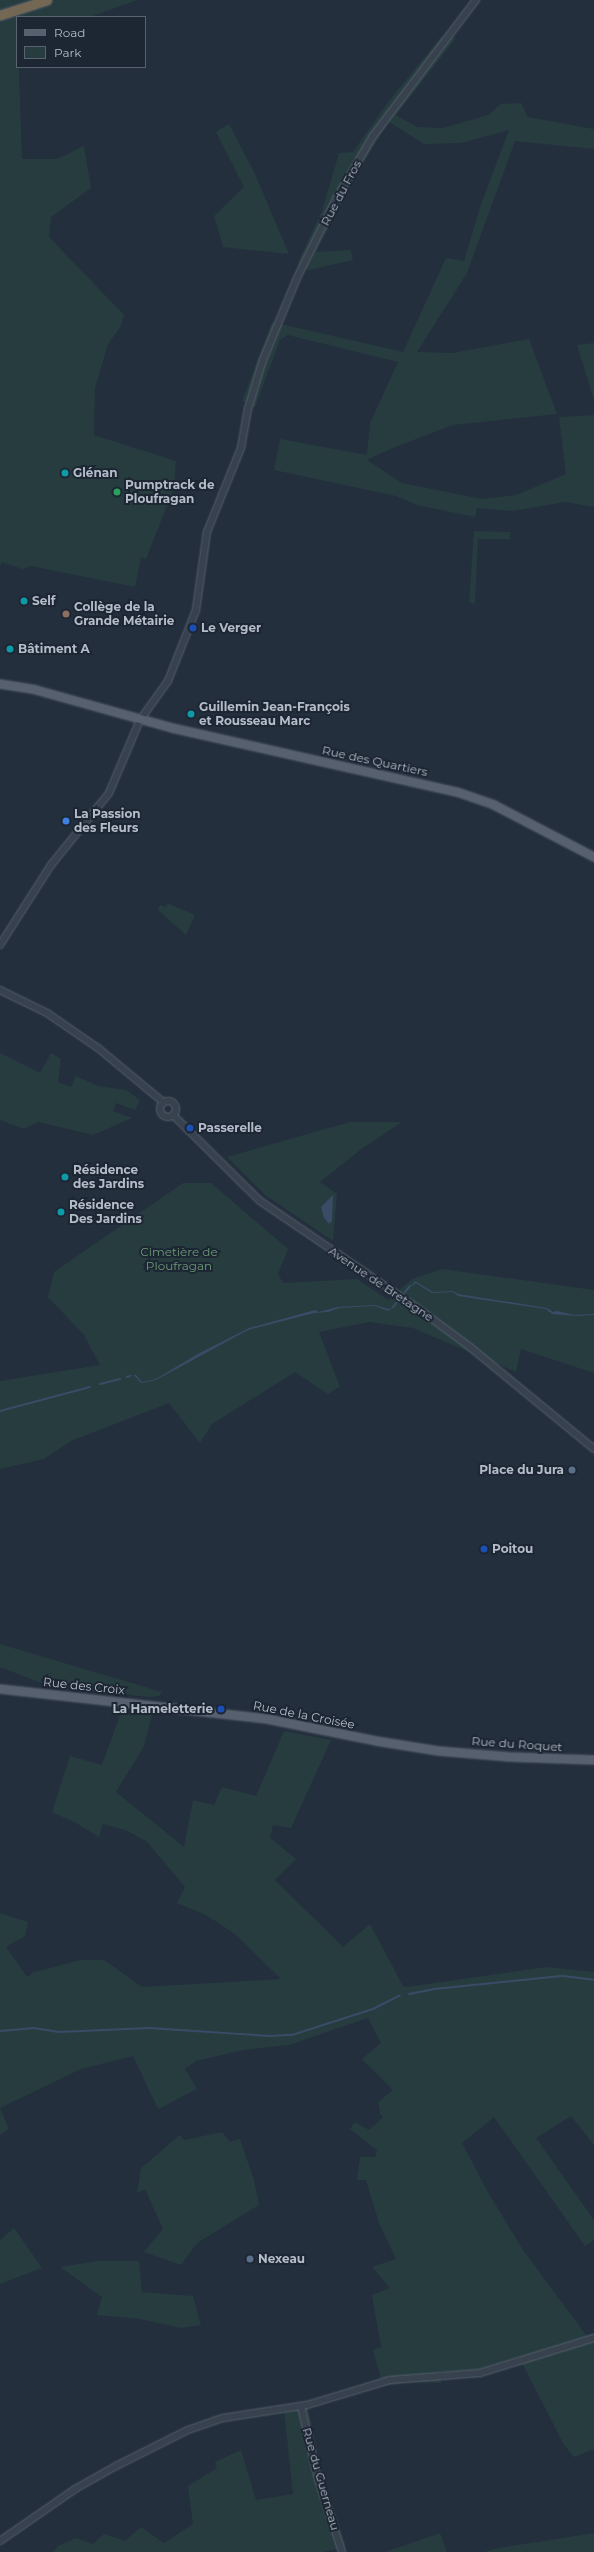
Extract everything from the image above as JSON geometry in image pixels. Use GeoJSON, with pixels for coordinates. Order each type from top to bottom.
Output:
{"type":"FeatureCollection","features":[{"type":"Feature","properties":{"kind":"highway"},"geometry":{"type":"LineString","coordinates":[[0,15],[47,0]]}},
{"type":"Feature","properties":{"kind":"main road","name":"Rue des Quartiers"},"geometry":{"type":"LineString","coordinates":[[0,684],[36,690],[140,720],[335,766],[457,792],[494,805],[594,857]]}},
{"type":"Feature","properties":{"kind":"main road","name":"Rue des Croix"},"geometry":{"type":"LineString","coordinates":[[0,1689],[166,1707]]}},
{"type":"Feature","properties":{"kind":"main road","name":"Rue de la Croisée"},"geometry":{"type":"LineString","coordinates":[[166,1707],[267,1719],[376,1741],[438,1751]]}},
{"type":"Feature","properties":{"kind":"main road","name":"Rue du Roquet"},"geometry":{"type":"LineString","coordinates":[[438,1751],[508,1757],[594,1760]]}},
{"type":"Feature","properties":{"kind":"street","name":"Rue du Fros"},"geometry":{"type":"LineString","coordinates":[[0,945],[51,865],[109,793],[140,720],[168,681],[186,639],[196,610],[207,532],[241,448],[248,409],[263,360],[297,278],[354,166],[373,136],[476,0]]}},
{"type":"Feature","properties":{"kind":"street"},"geometry":{"type":"LineString","coordinates":[[0,990],[47,1013],[123,1067],[163,1102],[171,1101],[175,1105],[173,1115],[165,1117],[161,1114],[159,1109],[163,1102]]}},
{"type":"Feature","properties":{"kind":"street","name":"Avenue de Bretagne"},"geometry":{"type":"LineString","coordinates":[[173,1115],[260,1201],[416,1307],[470,1347],[594,1449]]}},
{"type":"Feature","properties":{"kind":"street"},"geometry":{"type":"LineString","coordinates":[[0,2541],[75,2489],[188,2430],[223,2418],[304,2405],[390,2380],[480,2373],[594,2338]]}},
{"type":"Feature","properties":{"kind":"street","name":"Rue du Guerneau"},"geometry":{"type":"LineString","coordinates":[[304,2405],[318,2479],[342,2552]]}},
{"type":"Feature","properties":{"kind":"green space"},"geometry":{"type":"Polygon","coordinates":[[[0,0],[137,0],[93,16],[16,16],[16,68],[19,68],[22,159],[57,159],[84,146],[91,188],[51,217],[49,237],[124,315],[121,326],[108,344],[95,388],[94,435],[176,461],[174,488],[146,559],[141,557],[135,587],[31,566],[22,569],[2,562],[0,566],[0,0]]]}},
{"type":"Feature","properties":{"kind":"green space"},"geometry":{"type":"Polygon","coordinates":[[[442,36],[456,38],[396,115],[417,127],[443,128],[488,115],[501,104],[521,103],[528,117],[594,129],[594,149],[515,141],[467,273],[417,352],[452,353],[529,339],[557,414],[453,425],[390,449],[367,460],[402,483],[482,499],[516,495],[566,474],[559,417],[594,415],[594,507],[565,502],[513,511],[477,508],[475,517],[417,505],[396,496],[274,470],[280,439],[367,455],[370,423],[398,362],[288,335],[280,340],[255,407],[242,401],[272,322],[403,352],[446,258],[464,261],[480,207],[509,130],[461,143],[424,144],[389,122],[361,166],[316,252],[351,250],[353,260],[309,270],[297,265],[322,211],[339,153],[353,152],[388,102],[442,36]]]}},
{"type":"Feature","properties":{"kind":"green space"},"geometry":{"type":"Polygon","coordinates":[[[229,124],[254,172],[289,254],[223,247],[214,216],[244,187],[216,132],[229,124]]]}},
{"type":"Feature","properties":{"kind":"green space"},"geometry":{"type":"Polygon","coordinates":[[[594,343],[594,400],[577,345],[594,343]]]}},
{"type":"Feature","properties":{"kind":"green space"},"geometry":{"type":"Polygon","coordinates":[[[474,531],[510,532],[510,539],[478,539],[475,604],[469,602],[474,531]]]}},
{"type":"Feature","properties":{"kind":"green space"},"geometry":{"type":"Polygon","coordinates":[[[167,903],[195,915],[186,935],[158,910],[160,905],[166,907],[167,903]]]}},
{"type":"Feature","properties":{"kind":"green space"},"geometry":{"type":"Polygon","coordinates":[[[0,1053],[40,1073],[51,1053],[61,1059],[58,1082],[71,1087],[76,1076],[98,1086],[126,1090],[140,1100],[135,1110],[116,1103],[113,1111],[132,1118],[93,1135],[38,1122],[24,1129],[0,1120],[0,1053]]]}},
{"type":"Feature","properties":{"kind":"green space"},"geometry":{"type":"Polygon","coordinates":[[[350,1122],[402,1122],[360,1150],[320,1182],[337,1194],[333,1241],[265,1195],[227,1157],[350,1122]]]}},
{"type":"Feature","properties":{"kind":"green space","name":"Cimetière de Ploufragan"},"geometry":{"type":"Polygon","coordinates":[[[183,1183],[211,1183],[288,1249],[278,1274],[283,1283],[357,1279],[388,1300],[412,1279],[442,1269],[594,1290],[594,1373],[521,1349],[516,1372],[413,1328],[369,1322],[319,1332],[340,1387],[328,1394],[295,1372],[212,1424],[200,1443],[169,1403],[71,1441],[44,1459],[0,1469],[0,1381],[100,1365],[84,1335],[48,1297],[54,1272],[183,1183]]]}},
{"type":"Feature","properties":{"kind":"green space"},"geometry":{"type":"Polygon","coordinates":[[[0,1644],[162,1692],[159,1696],[148,1697],[49,1686],[0,1667],[0,1644]]]}},
{"type":"Feature","properties":{"kind":"green space"},"geometry":{"type":"Polygon","coordinates":[[[121,1712],[152,1715],[144,1746],[116,1792],[184,1847],[193,1800],[214,1805],[222,1787],[256,1796],[284,1731],[331,1740],[291,1828],[273,1825],[270,1838],[296,1859],[275,1880],[343,1947],[370,1924],[403,1986],[407,1987],[546,1967],[594,1972],[594,2145],[571,2116],[536,2138],[594,2220],[594,2240],[585,2246],[494,2117],[462,2143],[489,2194],[523,2250],[586,2335],[594,2333],[594,2449],[574,2457],[564,2445],[519,2357],[478,2370],[437,2372],[442,2383],[411,2382],[383,2386],[373,2350],[381,2347],[372,2295],[390,2288],[372,2267],[396,2259],[379,2223],[366,2180],[357,2180],[360,2157],[375,2157],[377,2150],[350,2129],[355,2122],[369,2130],[383,2117],[380,2114],[378,2102],[393,2090],[362,2059],[381,2043],[368,2018],[289,2045],[243,2050],[196,2061],[185,2069],[197,2089],[158,2109],[133,2056],[81,2069],[0,2108],[0,1913],[28,1922],[25,1936],[6,1947],[27,1977],[34,1972],[81,1960],[104,1960],[142,1987],[281,1979],[235,1934],[206,1915],[177,1903],[185,1887],[146,1841],[125,1830],[103,1824],[99,1837],[76,1823],[52,1812],[70,1756],[102,1765],[121,1712]]]}},
{"type":"Feature","properties":{"kind":"green space"},"geometry":{"type":"Polygon","coordinates":[[[0,2108],[9,2129],[0,2135],[0,2108]]]}},
{"type":"Feature","properties":{"kind":"green space"},"geometry":{"type":"Polygon","coordinates":[[[222,2132],[230,2142],[240,2139],[254,2180],[259,2205],[197,2243],[181,2265],[144,2252],[163,2229],[145,2189],[137,2193],[141,2168],[180,2135],[184,2140],[222,2132]]]}},
{"type":"Feature","properties":{"kind":"green space"},"geometry":{"type":"Polygon","coordinates":[[[14,2228],[42,2268],[0,2284],[0,2240],[14,2228]]]}},
{"type":"Feature","properties":{"kind":"green space"},"geometry":{"type":"Polygon","coordinates":[[[98,2261],[139,2261],[142,2292],[193,2296],[201,2325],[181,2328],[140,2319],[97,2315],[102,2297],[60,2267],[98,2261]]]}},
{"type":"Feature","properties":{"kind":"green space"},"geometry":{"type":"Polygon","coordinates":[[[308,2407],[319,2462],[346,2547],[323,2552],[53,2552],[58,2546],[76,2538],[93,2544],[104,2534],[125,2541],[141,2527],[164,2543],[193,2524],[188,2486],[217,2468],[215,2462],[241,2450],[256,2500],[293,2494],[284,2410],[308,2407]]]}},
{"type":"Feature","properties":{"kind":"green space"},"geometry":{"type":"Polygon","coordinates":[[[440,2533],[447,2552],[385,2552],[440,2533]]]}},
{"type":"Feature","properties":{"kind":"green space"},"geometry":{"type":"Polygon","coordinates":[[[594,2533],[594,2552],[484,2552],[499,2548],[594,2533]]]}},
{"type":"Feature","properties":{"kind":"water"},"geometry":{"type":"Polygon","coordinates":[[[333,1195],[332,1221],[329,1224],[324,1218],[321,1207],[333,1195]]]}},
{"type":"Feature","properties":{"kind":"water"},"geometry":{"type":"Polygon","coordinates":[[[415,1281],[433,1292],[453,1291],[458,1294],[547,1308],[553,1312],[557,1311],[574,1315],[594,1315],[576,1316],[552,1314],[546,1309],[458,1296],[453,1292],[432,1293],[416,1283],[411,1287],[415,1281]]]}},
{"type":"Feature","properties":{"kind":"water"},"geometry":{"type":"Polygon","coordinates":[[[375,1305],[388,1309],[393,1307],[388,1311],[375,1306],[339,1308],[328,1312],[314,1313],[248,1330],[156,1380],[142,1383],[134,1375],[136,1375],[142,1382],[156,1379],[196,1355],[249,1328],[315,1310],[319,1312],[337,1307],[375,1305]]]}},
{"type":"Feature","properties":{"kind":"waterway"},"geometry":{"type":"LineString","coordinates":[[405,1292],[410,1286]]}},
{"type":"Feature","properties":{"kind":"waterway"},"geometry":{"type":"LineString","coordinates":[[393,1307],[398,1301]]}},
{"type":"Feature","properties":{"kind":"waterway"},"geometry":{"type":"LineString","coordinates":[[100,1384],[120,1379]]}},
{"type":"Feature","properties":{"kind":"waterway"},"geometry":{"type":"LineString","coordinates":[[0,1411],[90,1387]]}},
{"type":"Feature","properties":{"kind":"waterway"},"geometry":{"type":"LineString","coordinates":[[409,1994],[434,1989],[563,1976],[594,1980]]}},
{"type":"Feature","properties":{"kind":"waterway"},"geometry":{"type":"LineString","coordinates":[[0,2031],[34,2028],[59,2032],[149,2028],[270,2036],[292,2035],[373,2009],[400,1995]]}},
{"type":"Feature","properties":{"kind":"place","name":"Glénan"},"geometry":{"type":"Point","coordinates":[65,473]}},
{"type":"Feature","properties":{"kind":"place","name":"Pumptrack de Ploufragan"},"geometry":{"type":"Point","coordinates":[117,492]}},
{"type":"Feature","properties":{"kind":"place","name":"Self"},"geometry":{"type":"Point","coordinates":[24,601]}},
{"type":"Feature","properties":{"kind":"place","name":"Collège de la Grande Métairie"},"geometry":{"type":"Point","coordinates":[66,614]}},
{"type":"Feature","properties":{"kind":"place","name":"Le Verger"},"geometry":{"type":"Point","coordinates":[193,628]}},
{"type":"Feature","properties":{"kind":"place","name":"Bâtiment A"},"geometry":{"type":"Point","coordinates":[10,649]}},
{"type":"Feature","properties":{"kind":"place","name":"Guillemin Jean-François et Rousseau Marc"},"geometry":{"type":"Point","coordinates":[191,714]}},
{"type":"Feature","properties":{"kind":"place","name":"La Passion des Fleurs"},"geometry":{"type":"Point","coordinates":[66,821]}},
{"type":"Feature","properties":{"kind":"place","name":"Passerelle"},"geometry":{"type":"Point","coordinates":[190,1128]}},
{"type":"Feature","properties":{"kind":"place","name":"Résidence des Jardins"},"geometry":{"type":"Point","coordinates":[65,1177]}},
{"type":"Feature","properties":{"kind":"place","name":"Résidence Des Jardins"},"geometry":{"type":"Point","coordinates":[61,1212]}},
{"type":"Feature","properties":{"kind":"place","name":"Place du Jura"},"geometry":{"type":"Point","coordinates":[572,1470]}},
{"type":"Feature","properties":{"kind":"place","name":"Poitou"},"geometry":{"type":"Point","coordinates":[484,1549]}},
{"type":"Feature","properties":{"kind":"place","name":"La Hameletterie"},"geometry":{"type":"Point","coordinates":[221,1709]}},
{"type":"Feature","properties":{"kind":"place","name":"Nexeau"},"geometry":{"type":"Point","coordinates":[250,2259]}}]}
